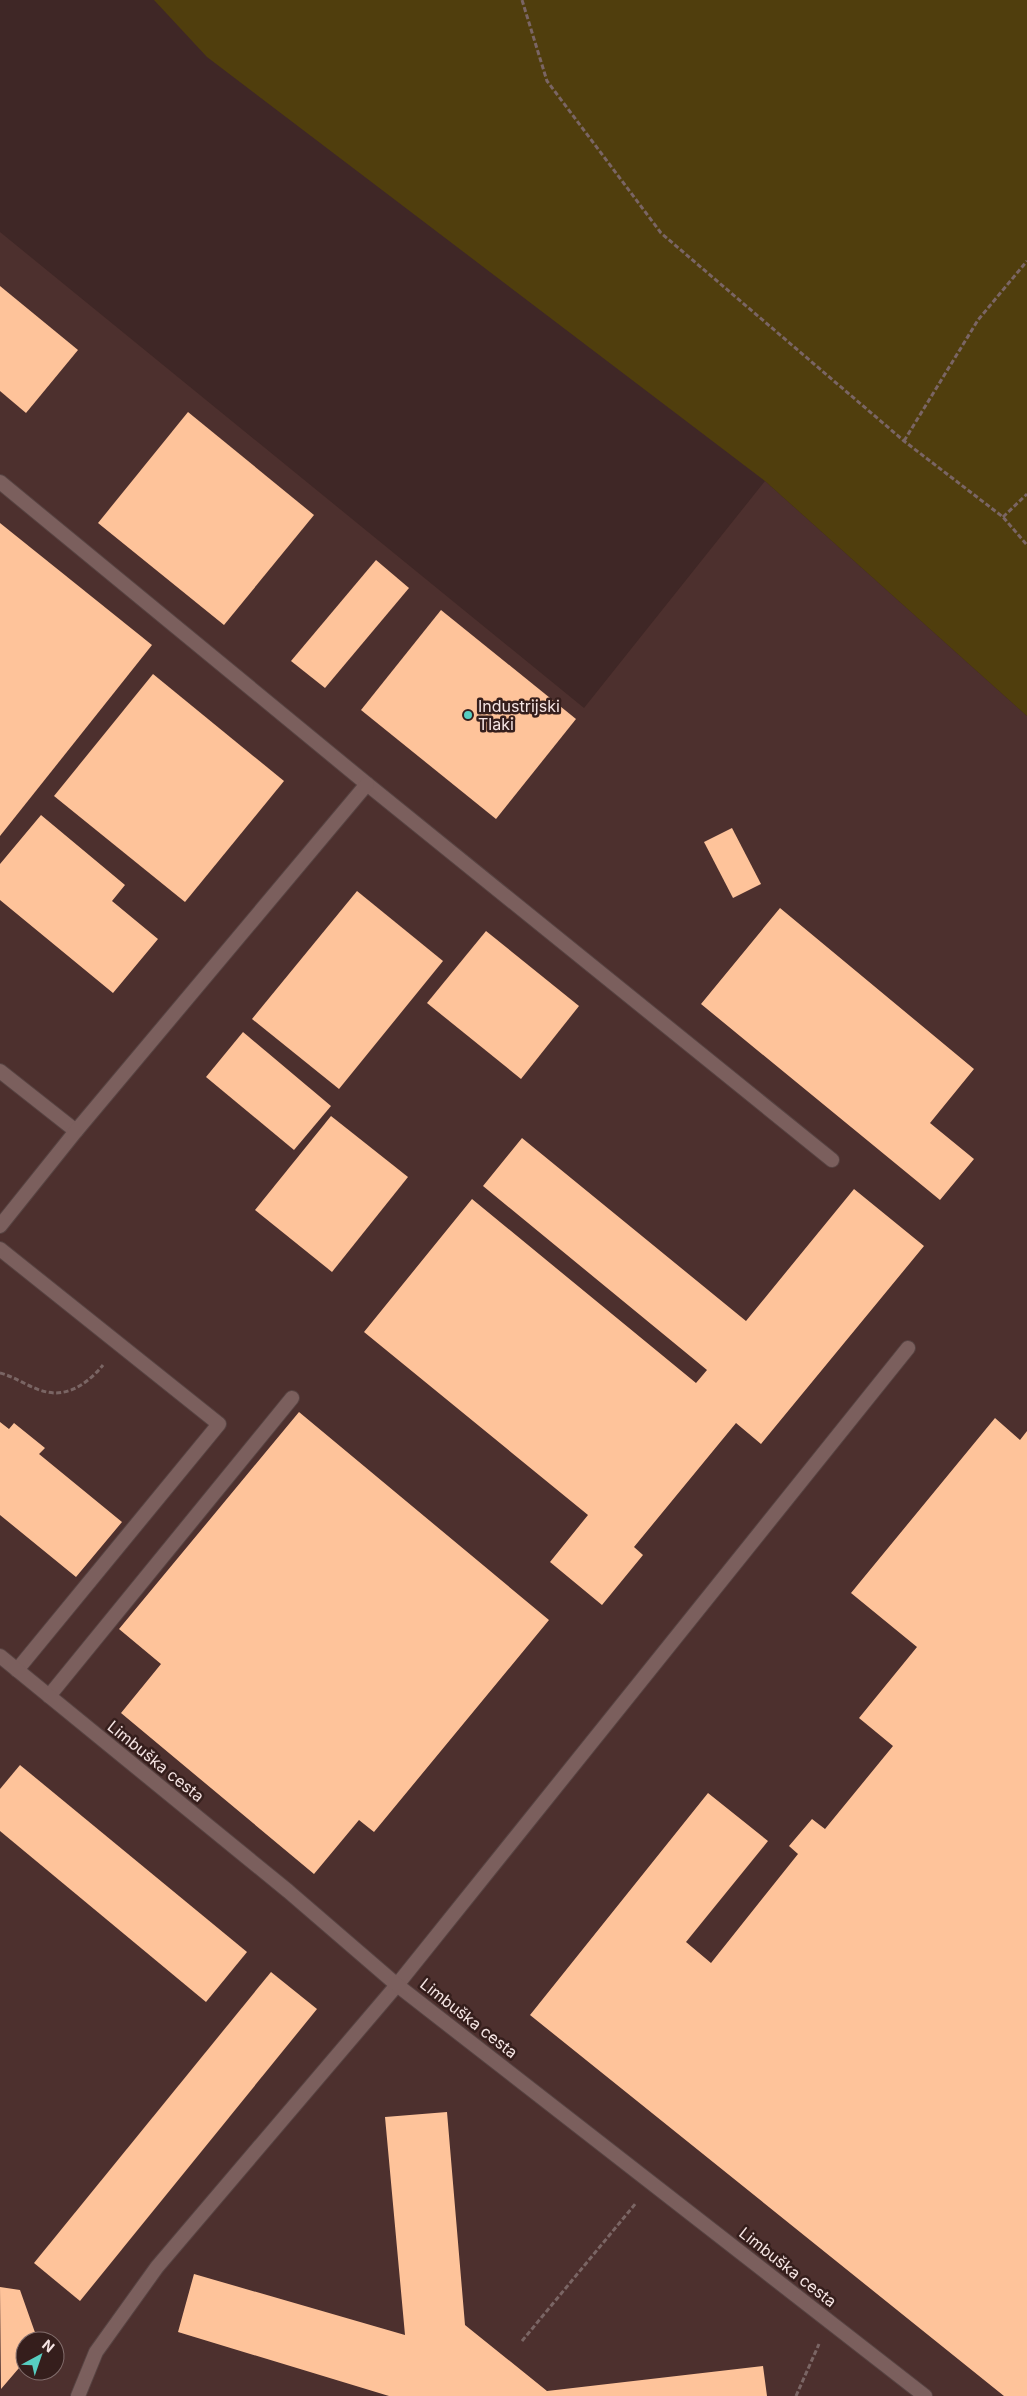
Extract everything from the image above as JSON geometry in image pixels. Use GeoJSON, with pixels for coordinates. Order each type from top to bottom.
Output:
{"type":"FeatureCollection","features":[{"type":"Feature","properties":{"kind":"street"},"geometry":{"type":"LineString","coordinates":[[0,482],[367,784],[832,1160]]}},
{"type":"Feature","properties":{"kind":"street"},"geometry":{"type":"LineString","coordinates":[[0,1226],[76,1131],[367,784]]}},
{"type":"Feature","properties":{"kind":"street"},"geometry":{"type":"LineString","coordinates":[[0,1071],[76,1131]]}},
{"type":"Feature","properties":{"kind":"street"},"geometry":{"type":"LineString","coordinates":[[0,1250],[219,1424],[17,1670]]}},
{"type":"Feature","properties":{"kind":"street"},"geometry":{"type":"LineString","coordinates":[[78,2396],[96,2352],[158,2267],[397,1985],[908,1348]]}},
{"type":"Feature","properties":{"kind":"street"},"geometry":{"type":"LineString","coordinates":[[49,1696],[292,1398]]}},
{"type":"Feature","properties":{"kind":"street","name":"Limbuška cesta"},"geometry":{"type":"LineString","coordinates":[[0,1656],[288,1891],[397,1985],[926,2396]]}},
{"type":"Feature","properties":{"kind":"path"},"geometry":{"type":"LineString","coordinates":[[522,0],[547,81],[661,233],[904,441],[1003,517],[1027,545]]}},
{"type":"Feature","properties":{"kind":"path"},"geometry":{"type":"LineString","coordinates":[[904,441],[978,320],[1027,262]]}},
{"type":"Feature","properties":{"kind":"path"},"geometry":{"type":"LineString","coordinates":[[1003,517],[1027,494]]}},
{"type":"Feature","properties":{"kind":"path"},"geometry":{"type":"LineString","coordinates":[[0,1373],[47,1392],[66,1392],[83,1386],[119,1345]]}},
{"type":"Feature","properties":{"kind":"path"},"geometry":{"type":"LineString","coordinates":[[522,2341],[652,2183]]}},
{"type":"Feature","properties":{"kind":"path"},"geometry":{"type":"LineString","coordinates":[[796,2396],[829,2320]]}},
{"type":"Feature","properties":{"kind":"shaded area"},"geometry":{"type":"Polygon","coordinates":[[[154,0],[1027,0],[1027,716],[765,481],[207,57],[154,0]]]}},
{"type":"Feature","properties":{"kind":"shaded area"},"geometry":{"type":"Polygon","coordinates":[[[0,232],[584,708],[765,481],[1027,716],[1027,2396],[0,2396],[0,232]]]}},
{"type":"Feature","properties":{"kind":"building"},"geometry":{"type":"Polygon","coordinates":[[[0,286],[78,350],[26,413],[0,391],[0,286]]]}},
{"type":"Feature","properties":{"kind":"building"},"geometry":{"type":"Polygon","coordinates":[[[188,412],[314,515],[224,625],[98,523],[188,412]]]}},
{"type":"Feature","properties":{"kind":"building"},"geometry":{"type":"Polygon","coordinates":[[[0,523],[152,645],[0,836],[0,523]]]}},
{"type":"Feature","properties":{"kind":"building"},"geometry":{"type":"Polygon","coordinates":[[[376,560],[409,588],[325,688],[291,661],[376,560]]]}},
{"type":"Feature","properties":{"kind":"building","name":"Industrijski Tlaki"},"geometry":{"type":"Polygon","coordinates":[[[441,610],[576,719],[496,819],[361,710],[441,610]]]}},
{"type":"Feature","properties":{"kind":"building"},"geometry":{"type":"Polygon","coordinates":[[[153,674],[284,781],[185,902],[54,796],[153,674]]]}},
{"type":"Feature","properties":{"kind":"building"},"geometry":{"type":"Polygon","coordinates":[[[41,815],[125,885],[112,901],[158,939],[113,993],[0,900],[0,864],[41,815]]]}},
{"type":"Feature","properties":{"kind":"building"},"geometry":{"type":"Polygon","coordinates":[[[732,828],[761,884],[733,898],[704,842],[732,828]]]}},
{"type":"Feature","properties":{"kind":"building"},"geometry":{"type":"Polygon","coordinates":[[[357,891],[443,961],[339,1089],[252,1019],[357,891]]]}},
{"type":"Feature","properties":{"kind":"building"},"geometry":{"type":"Polygon","coordinates":[[[780,908],[974,1069],[930,1123],[974,1159],[940,1200],[701,1004],[780,908]]]}},
{"type":"Feature","properties":{"kind":"building"},"geometry":{"type":"Polygon","coordinates":[[[486,931],[579,1006],[521,1079],[427,1003],[486,931]]]}},
{"type":"Feature","properties":{"kind":"building"},"geometry":{"type":"Polygon","coordinates":[[[243,1032],[331,1106],[294,1150],[206,1077],[243,1032]]]}},
{"type":"Feature","properties":{"kind":"building"},"geometry":{"type":"Polygon","coordinates":[[[331,1116],[408,1177],[332,1272],[255,1210],[331,1116]]]}},
{"type":"Feature","properties":{"kind":"building"},"geometry":{"type":"Polygon","coordinates":[[[522,1138],[746,1321],[854,1189],[924,1246],[761,1444],[736,1423],[634,1547],[643,1555],[602,1605],[550,1562],[588,1515],[364,1332],[472,1199],[696,1383],[707,1370],[483,1186],[522,1138]]]}},
{"type":"Feature","properties":{"kind":"building"},"geometry":{"type":"Polygon","coordinates":[[[299,1412],[549,1620],[374,1832],[359,1820],[314,1874],[121,1713],[161,1664],[119,1629],[299,1412]]]}},
{"type":"Feature","properties":{"kind":"building"},"geometry":{"type":"Polygon","coordinates":[[[995,1418],[1020,1440],[1027,1431],[1027,2396],[1004,2396],[530,2015],[708,1793],[768,1841],[686,1942],[711,1963],[798,1854],[789,1846],[812,1819],[825,1829],[893,1746],[859,1718],[917,1647],[851,1593],[995,1418]]]}},
{"type":"Feature","properties":{"kind":"building"},"geometry":{"type":"Polygon","coordinates":[[[0,1422],[9,1429],[14,1423],[45,1448],[39,1454],[122,1522],[76,1577],[0,1515],[0,1422]]]}},
{"type":"Feature","properties":{"kind":"building"},"geometry":{"type":"Polygon","coordinates":[[[20,1765],[247,1952],[206,2002],[0,1831],[0,1789],[20,1765]]]}},
{"type":"Feature","properties":{"kind":"building"},"geometry":{"type":"Polygon","coordinates":[[[271,1972],[317,2009],[80,2301],[34,2263],[271,1972]]]}},
{"type":"Feature","properties":{"kind":"building"},"geometry":{"type":"Polygon","coordinates":[[[447,2112],[465,2325],[547,2391],[763,2366],[767,2396],[389,2396],[178,2332],[194,2274],[405,2335],[385,2117],[447,2112]]]}},
{"type":"Feature","properties":{"kind":"building"},"geometry":{"type":"Polygon","coordinates":[[[0,2287],[20,2290],[34,2331],[15,2331],[15,2373],[1,2389],[0,2287]]]}},
{"type":"Feature","properties":{"kind":"place","name":"Industrijski Tlaki"},"geometry":{"type":"Point","coordinates":[468,715]}}]}
